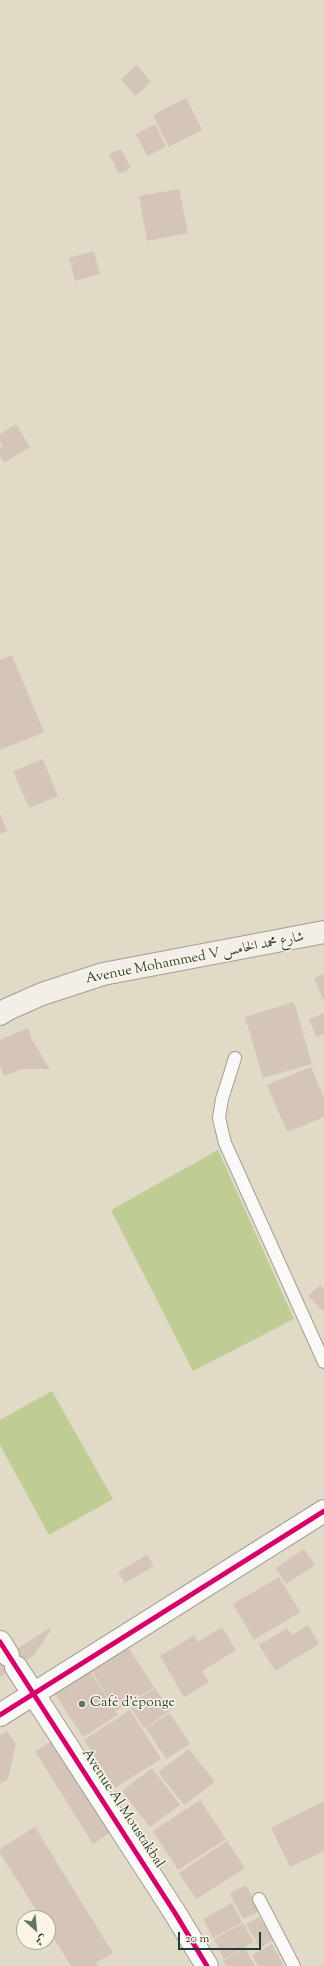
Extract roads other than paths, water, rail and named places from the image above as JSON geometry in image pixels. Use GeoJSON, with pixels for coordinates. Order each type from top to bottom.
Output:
{"type":"FeatureCollection","features":[{"type":"Feature","properties":{"kind":"main road","name":"Avenue Mohammed V شارع محمد الخامس"},"geometry":{"type":"LineString","coordinates":[[0,1014],[8,1008],[42,994],[103,974],[324,932]]}},
{"type":"Feature","properties":{"kind":"street"},"geometry":{"type":"LineString","coordinates":[[0,1715],[324,1511]]}},
{"type":"Feature","properties":{"kind":"street","name":"Avenue Al Moustakbal"},"geometry":{"type":"LineString","coordinates":[[8,1655],[175,1913],[207,1966]]}},
{"type":"Feature","properties":{"kind":"lane"},"geometry":{"type":"LineString","coordinates":[[235,1058],[222,1099],[219,1118],[224,1143],[324,1362]]}},
{"type":"Feature","properties":{"kind":"lane"},"geometry":{"type":"LineString","coordinates":[[259,1899],[294,1966]]}},
{"type":"Feature","properties":{"kind":"place","name":"Café d'éponge"},"geometry":{"type":"Point","coordinates":[82,1704]}}]}
